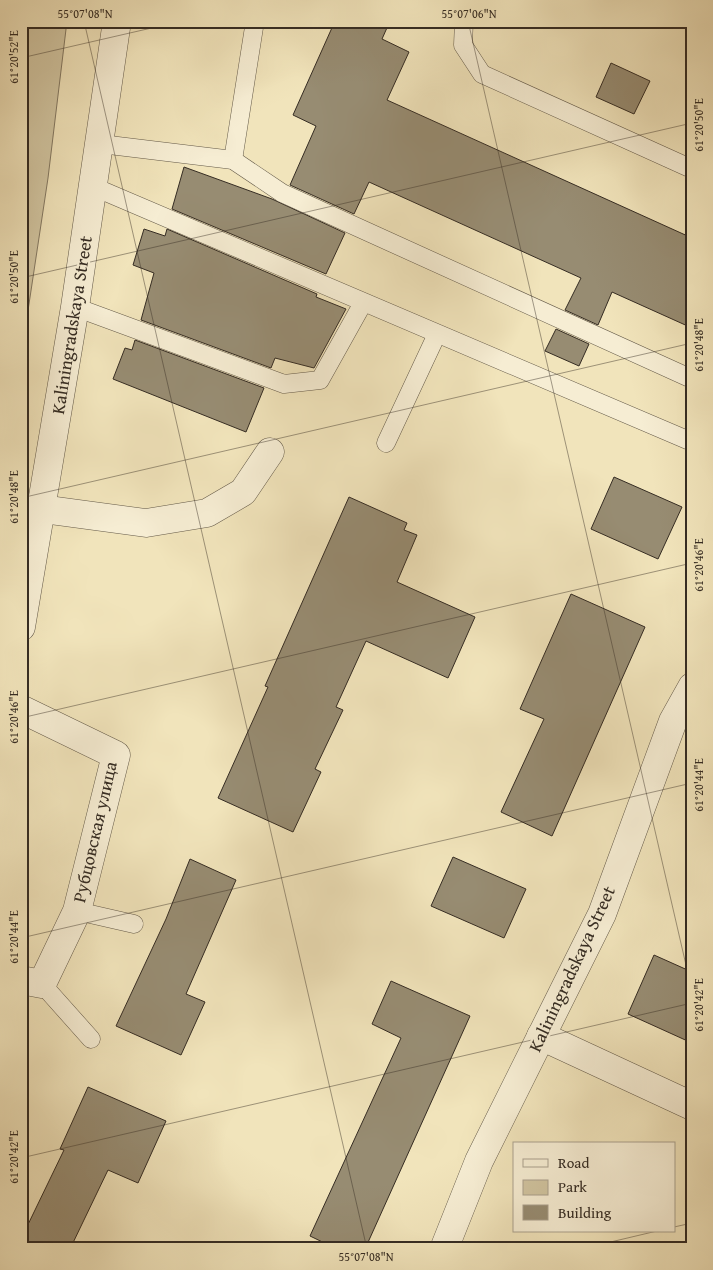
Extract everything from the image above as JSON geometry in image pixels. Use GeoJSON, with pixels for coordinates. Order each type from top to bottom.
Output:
{"type":"FeatureCollection","features":[{"type":"Feature","properties":{"kind":"street","name":"Kaliningradskaya Street"},"geometry":{"type":"LineString","coordinates":[[21,627],[101,144],[117,21]]}},
{"type":"Feature","properties":{"kind":"street"},"geometry":{"type":"LineString","coordinates":[[42,509],[146,524],[207,514],[243,492],[270,452]]}},
{"type":"Feature","properties":{"kind":"street","name":"Kaliningradskaya Street"},"geometry":{"type":"LineString","coordinates":[[444,1249],[479,1161],[602,914],[673,721],[692,687]]}},
{"type":"Feature","properties":{"kind":"street","name":"Рубцовская улица"},"geometry":{"type":"LineString","coordinates":[[21,709],[116,755],[77,911],[32,982]]}},
{"type":"Feature","properties":{"kind":"street"},"geometry":{"type":"LineString","coordinates":[[541,1036],[692,1106]]}},
{"type":"Feature","properties":{"kind":"lane"},"geometry":{"type":"LineString","coordinates":[[233,160],[255,21]]}},
{"type":"Feature","properties":{"kind":"lane"},"geometry":{"type":"LineString","coordinates":[[464,21],[462,45],[482,74],[692,170]]}},
{"type":"Feature","properties":{"kind":"lane"},"geometry":{"type":"LineString","coordinates":[[101,144],[233,160],[282,193],[692,379]]}},
{"type":"Feature","properties":{"kind":"lane"},"geometry":{"type":"LineString","coordinates":[[94,187],[692,442]]}},
{"type":"Feature","properties":{"kind":"lane"},"geometry":{"type":"LineString","coordinates":[[75,307],[284,384],[320,380],[363,303]]}},
{"type":"Feature","properties":{"kind":"lane"},"geometry":{"type":"LineString","coordinates":[[386,443],[437,334]]}},
{"type":"Feature","properties":{"kind":"lane"},"geometry":{"type":"LineString","coordinates":[[77,911],[134,924]]}},
{"type":"Feature","properties":{"kind":"lane"},"geometry":{"type":"LineString","coordinates":[[32,982],[91,1039]]}},
{"type":"Feature","properties":{"kind":"green space"},"geometry":{"type":"Polygon","coordinates":[[[21,21],[67,21],[48,178],[21,357],[21,21]]]}},
{"type":"Feature","properties":{"kind":"building"},"geometry":{"type":"Polygon","coordinates":[[[335,21],[390,21],[382,39],[409,52],[387,100],[692,238],[692,328],[612,292],[598,325],[565,310],[581,278],[369,182],[354,214],[290,185],[316,126],[293,115],[335,21]]]}},
{"type":"Feature","properties":{"kind":"building"},"geometry":{"type":"Polygon","coordinates":[[[611,63],[650,81],[634,114],[596,97],[611,63]]]}},
{"type":"Feature","properties":{"kind":"building"},"geometry":{"type":"Polygon","coordinates":[[[184,167],[272,199],[345,233],[326,274],[172,209],[184,167]]]}},
{"type":"Feature","properties":{"kind":"building"},"geometry":{"type":"Polygon","coordinates":[[[144,229],[165,236],[167,229],[317,294],[316,297],[346,309],[314,368],[275,358],[271,368],[141,320],[154,273],[133,265],[144,229]]]}},
{"type":"Feature","properties":{"kind":"building"},"geometry":{"type":"Polygon","coordinates":[[[556,329],[589,344],[579,366],[545,351],[556,329]]]}},
{"type":"Feature","properties":{"kind":"building"},"geometry":{"type":"Polygon","coordinates":[[[135,340],[264,388],[246,432],[113,379],[125,348],[132,350],[135,340]]]}},
{"type":"Feature","properties":{"kind":"building"},"geometry":{"type":"Polygon","coordinates":[[[614,477],[682,507],[658,559],[591,529],[614,477]]]}},
{"type":"Feature","properties":{"kind":"building"},"geometry":{"type":"Polygon","coordinates":[[[349,497],[407,523],[404,530],[417,535],[397,582],[475,617],[448,678],[366,641],[336,707],[343,710],[315,769],[321,772],[293,832],[218,798],[268,687],[265,686],[349,497]]]}},
{"type":"Feature","properties":{"kind":"building"},"geometry":{"type":"Polygon","coordinates":[[[571,594],[645,627],[552,836],[501,812],[544,719],[520,709],[571,594]]]}},
{"type":"Feature","properties":{"kind":"building"},"geometry":{"type":"Polygon","coordinates":[[[453,857],[526,889],[504,938],[431,906],[453,857]]]}},
{"type":"Feature","properties":{"kind":"building"},"geometry":{"type":"Polygon","coordinates":[[[190,859],[236,880],[186,994],[205,1002],[181,1055],[116,1026],[166,919],[190,859]]]}},
{"type":"Feature","properties":{"kind":"building"},"geometry":{"type":"Polygon","coordinates":[[[654,955],[692,972],[692,1043],[628,1014],[654,955]]]}},
{"type":"Feature","properties":{"kind":"building"},"geometry":{"type":"Polygon","coordinates":[[[391,981],[470,1016],[365,1249],[337,1249],[310,1236],[401,1038],[372,1024],[391,981]]]}},
{"type":"Feature","properties":{"kind":"building"},"geometry":{"type":"Polygon","coordinates":[[[88,1087],[166,1121],[138,1183],[108,1170],[70,1249],[21,1249],[21,1239],[64,1150],[60,1149],[88,1087]]]}}]}
